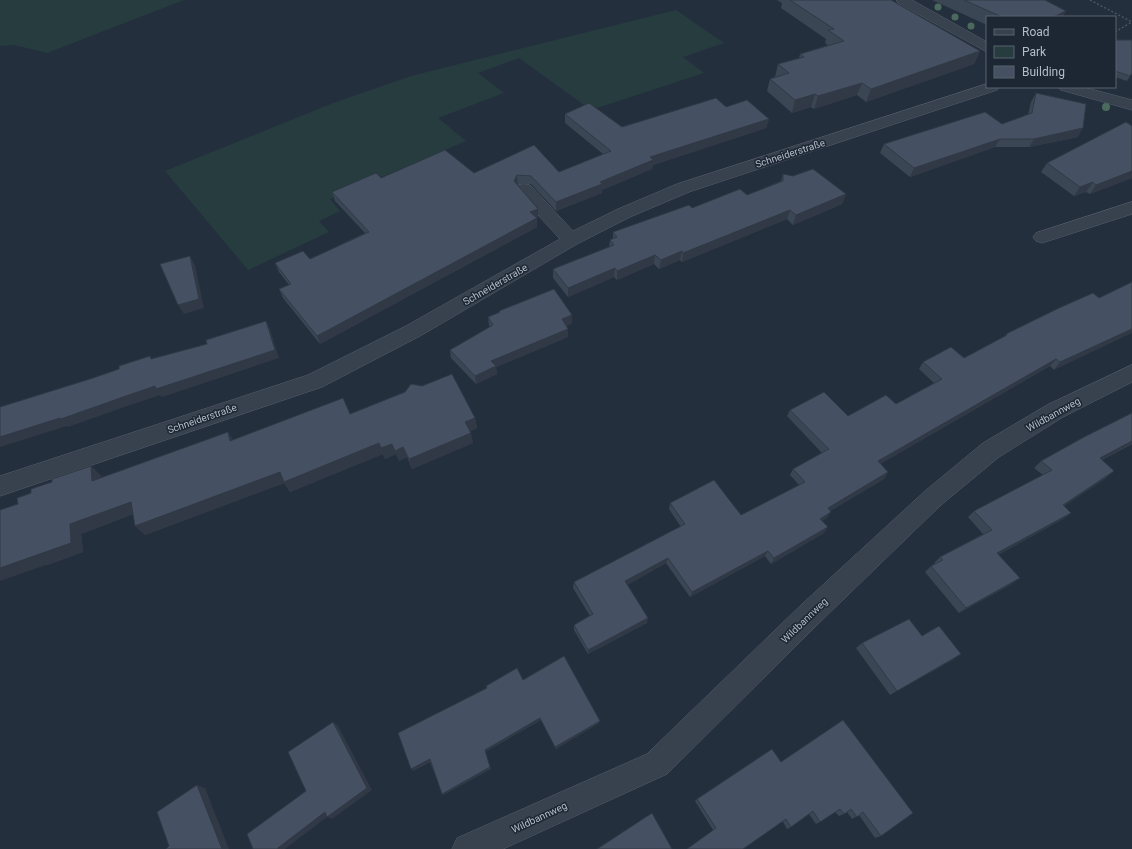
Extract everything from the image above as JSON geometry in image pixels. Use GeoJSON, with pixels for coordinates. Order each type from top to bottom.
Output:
{"type":"FeatureCollection","features":[{"type":"Feature","properties":{"kind":"street"},"geometry":{"type":"LineString","coordinates":[[904,0],[986,47]]}},
{"type":"Feature","properties":{"kind":"street","name":"Schneiderstraße"},"geometry":{"type":"LineString","coordinates":[[0,486],[315,381],[413,331],[571,240],[624,213],[683,188],[989,88]]}},
{"type":"Feature","properties":{"kind":"street"},"geometry":{"type":"LineString","coordinates":[[1070,88],[1132,105]]}},
{"type":"Feature","properties":{"kind":"street"},"geometry":{"type":"LineString","coordinates":[[524,189],[571,240]]}},
{"type":"Feature","properties":{"kind":"street"},"geometry":{"type":"LineString","coordinates":[[1042,237],[1132,208]]}},
{"type":"Feature","properties":{"kind":"street","name":"Wildbannweg"},"geometry":{"type":"LineString","coordinates":[[468,849],[657,764],[827,598],[933,498],[991,450],[1055,412],[1132,373]]}},
{"type":"Feature","properties":{"kind":"path"},"geometry":{"type":"LineString","coordinates":[[1090,0],[1132,22]]}},
{"type":"Feature","properties":{"kind":"path"},"geometry":{"type":"LineString","coordinates":[[1116,31],[1132,22]]}},
{"type":"Feature","properties":{"kind":"green space"},"geometry":{"type":"Polygon","coordinates":[[[0,0],[184,0],[47,53],[14,45],[0,46],[0,0]]]}},
{"type":"Feature","properties":{"kind":"green space"},"geometry":{"type":"Polygon","coordinates":[[[676,10],[724,43],[683,57],[704,73],[591,110],[519,58],[478,73],[504,93],[438,118],[466,141],[330,199],[340,211],[319,221],[329,232],[248,270],[165,171],[333,103],[411,76],[676,10]]]}},
{"type":"Feature","properties":{"kind":"building"},"geometry":{"type":"Polygon","coordinates":[[[790,0],[891,0],[980,51],[871,89],[862,83],[818,96],[815,94],[795,100],[770,79],[789,73],[778,64],[804,57],[800,54],[844,41],[828,30],[834,29],[790,0]]]}},
{"type":"Feature","properties":{"kind":"building"},"geometry":{"type":"Polygon","coordinates":[[[964,0],[1045,0],[1066,11],[1055,16],[1000,16],[964,0]]]}},
{"type":"Feature","properties":{"kind":"building"},"geometry":{"type":"Polygon","coordinates":[[[1116,40],[1132,40],[1132,73],[1130,76],[1116,71],[1116,40]]]}},
{"type":"Feature","properties":{"kind":"building"},"geometry":{"type":"Polygon","coordinates":[[[1036,93],[1086,104],[1083,128],[1034,139],[1000,139],[914,168],[884,144],[985,112],[1002,124],[1032,113],[1036,93]]]}},
{"type":"Feature","properties":{"kind":"building"},"geometry":{"type":"Polygon","coordinates":[[[716,98],[726,107],[747,100],[769,119],[650,157],[653,160],[600,182],[602,184],[556,202],[531,176],[517,175],[514,181],[538,209],[530,212],[537,218],[317,336],[279,289],[291,284],[275,263],[303,251],[310,259],[369,232],[332,192],[376,173],[381,178],[445,150],[474,173],[534,145],[559,172],[611,151],[565,114],[589,103],[622,127],[716,98]]]}},
{"type":"Feature","properties":{"kind":"building"},"geometry":{"type":"Polygon","coordinates":[[[1126,122],[1132,126],[1132,171],[1096,185],[1093,182],[1080,187],[1047,163],[1126,122]]]}},
{"type":"Feature","properties":{"kind":"building"},"geometry":{"type":"Polygon","coordinates":[[[813,169],[846,194],[796,215],[790,210],[683,253],[682,251],[661,260],[655,255],[617,271],[615,268],[568,288],[553,269],[614,245],[610,240],[617,237],[613,232],[689,205],[692,208],[740,189],[747,195],[783,181],[783,174],[793,176],[813,169]]]}},
{"type":"Feature","properties":{"kind":"building"},"geometry":{"type":"Polygon","coordinates":[[[190,256],[199,299],[178,305],[160,264],[190,256]]]}},
{"type":"Feature","properties":{"kind":"building"},"geometry":{"type":"Polygon","coordinates":[[[1132,282],[1132,329],[1060,362],[1056,359],[878,461],[888,472],[828,508],[831,512],[820,519],[828,527],[774,558],[768,551],[692,592],[668,558],[625,581],[648,618],[588,650],[574,625],[593,614],[574,582],[685,524],[670,503],[714,480],[741,515],[805,482],[793,469],[829,449],[790,410],[824,392],[848,416],[886,395],[896,404],[942,379],[923,362],[951,347],[964,358],[1007,335],[1006,334],[1059,308],[1093,293],[1099,298],[1132,282]]]}},
{"type":"Feature","properties":{"kind":"building"},"geometry":{"type":"Polygon","coordinates":[[[554,289],[572,315],[562,319],[568,329],[491,361],[496,366],[475,376],[450,350],[493,325],[488,317],[500,312],[499,311],[554,289]]]}},
{"type":"Feature","properties":{"kind":"building"},"geometry":{"type":"Polygon","coordinates":[[[266,321],[275,350],[156,389],[155,386],[61,419],[60,418],[0,437],[0,407],[93,378],[119,369],[119,366],[150,356],[151,359],[207,344],[206,340],[266,321]]]}},
{"type":"Feature","properties":{"kind":"building"},"geometry":{"type":"Polygon","coordinates":[[[452,374],[475,418],[465,422],[471,433],[409,459],[403,447],[395,451],[392,444],[381,448],[379,443],[284,482],[280,472],[135,526],[131,502],[70,524],[71,543],[0,568],[0,510],[18,504],[17,498],[31,493],[31,489],[52,482],[52,479],[91,466],[92,481],[228,432],[230,441],[343,398],[350,414],[405,392],[411,384],[422,386],[452,374]]]}},
{"type":"Feature","properties":{"kind":"building"},"geometry":{"type":"Polygon","coordinates":[[[1132,413],[1132,441],[1100,458],[1114,471],[1063,505],[1071,513],[997,553],[1020,578],[966,608],[931,566],[943,560],[940,557],[992,530],[974,511],[1052,470],[1041,461],[1132,413]]]}},
{"type":"Feature","properties":{"kind":"building"},"geometry":{"type":"Polygon","coordinates":[[[909,619],[922,636],[939,626],[961,654],[897,691],[862,643],[909,619]]]}},
{"type":"Feature","properties":{"kind":"building"},"geometry":{"type":"Polygon","coordinates":[[[564,656],[600,721],[555,747],[540,718],[485,750],[490,767],[442,794],[430,759],[411,769],[398,733],[487,688],[486,686],[517,668],[523,680],[564,656]]]}},
{"type":"Feature","properties":{"kind":"building"},"geometry":{"type":"Polygon","coordinates":[[[843,720],[913,813],[881,836],[863,812],[857,817],[851,809],[844,814],[840,809],[820,822],[813,811],[791,827],[786,819],[743,849],[687,849],[716,828],[697,799],[772,749],[781,762],[843,720]]]}},
{"type":"Feature","properties":{"kind":"building"},"geometry":{"type":"Polygon","coordinates":[[[333,722],[367,788],[327,817],[325,812],[278,849],[253,849],[247,834],[306,791],[288,752],[333,722]]]}},
{"type":"Feature","properties":{"kind":"building"},"geometry":{"type":"Polygon","coordinates":[[[197,785],[222,849],[166,849],[169,846],[157,812],[197,785]]]}},
{"type":"Feature","properties":{"kind":"building"},"geometry":{"type":"Polygon","coordinates":[[[652,813],[672,849],[597,849],[652,813]]]}}]}
